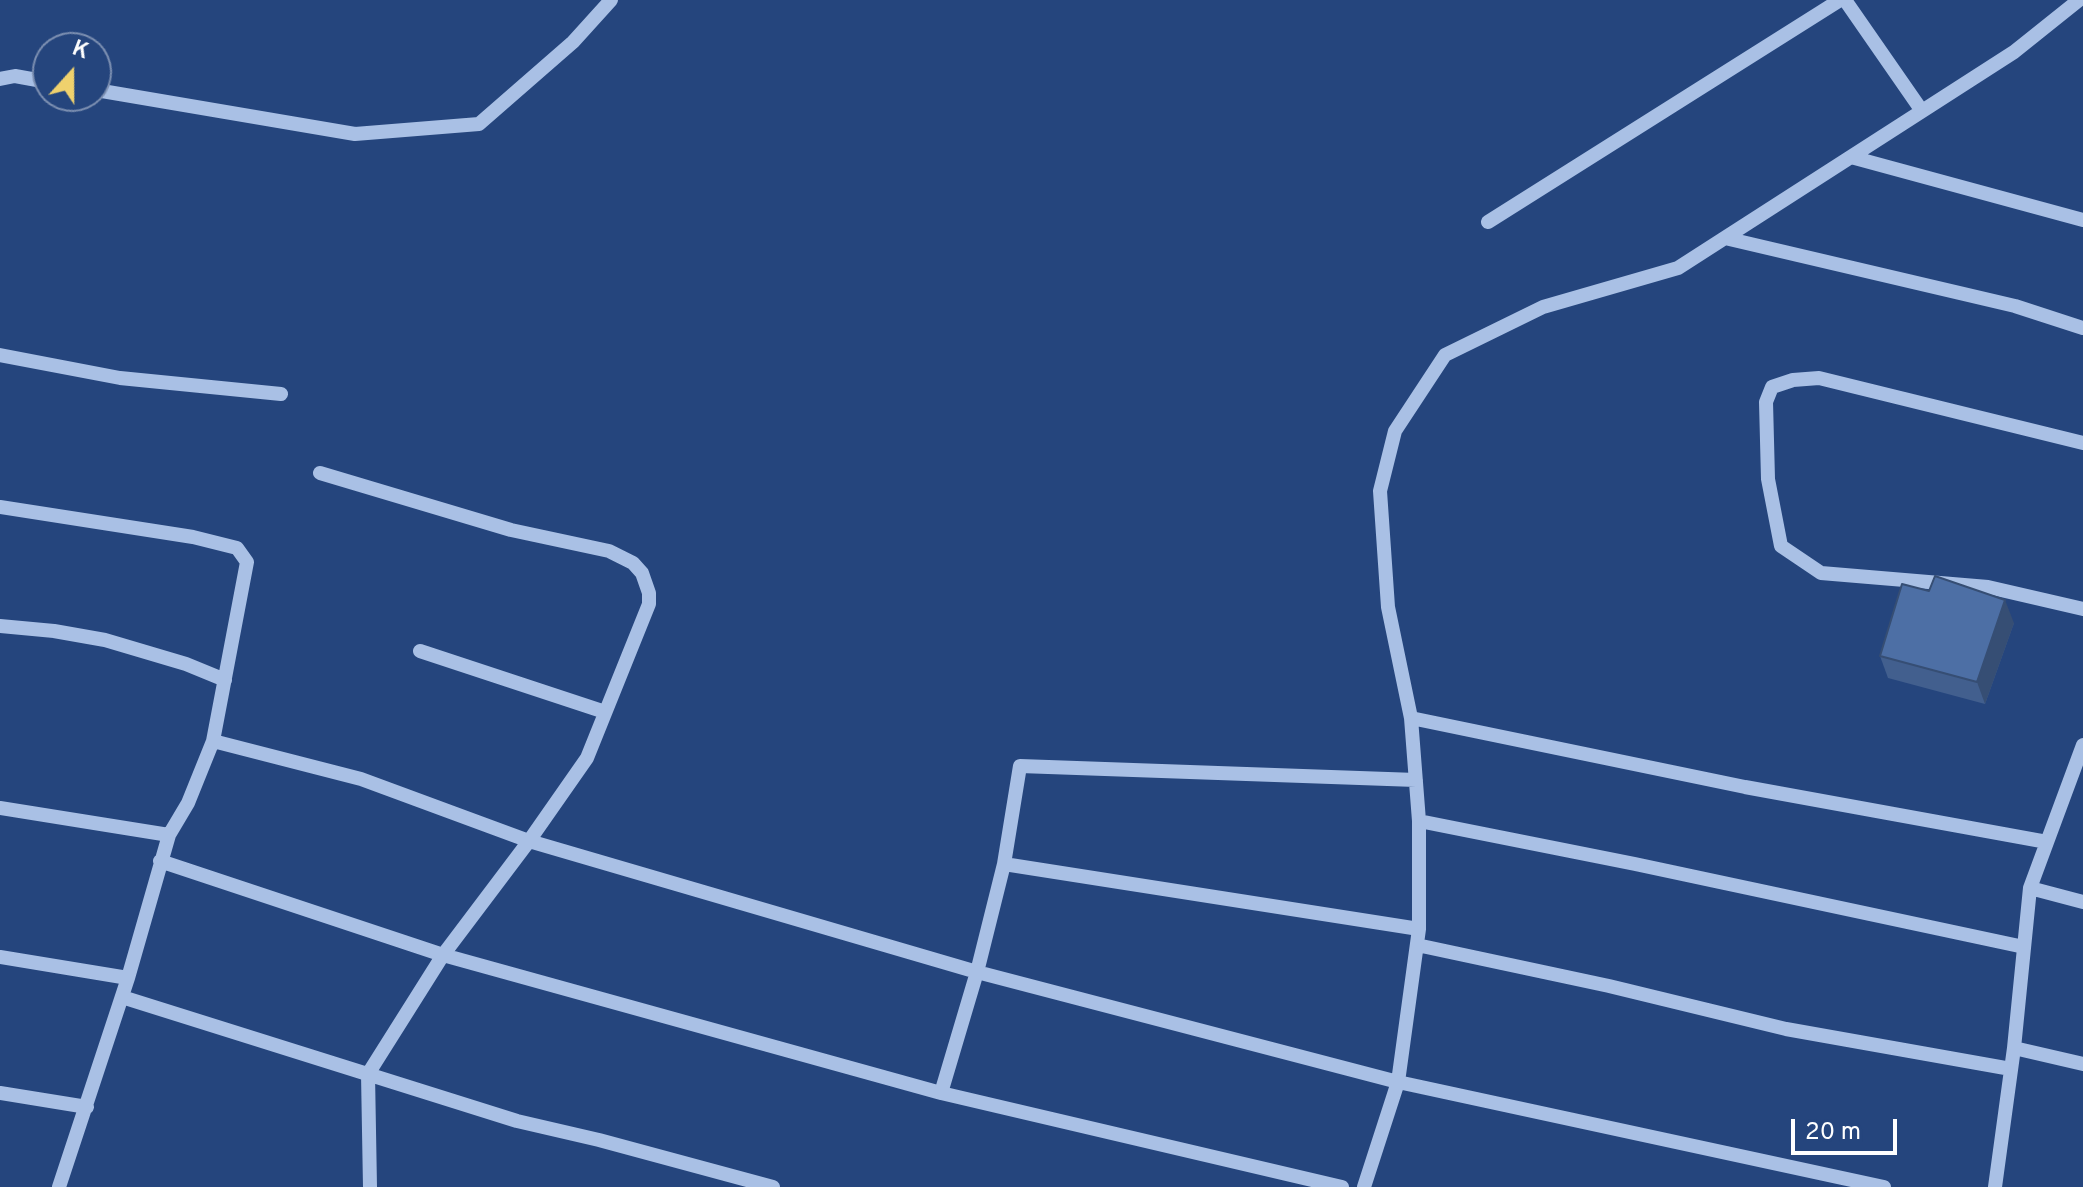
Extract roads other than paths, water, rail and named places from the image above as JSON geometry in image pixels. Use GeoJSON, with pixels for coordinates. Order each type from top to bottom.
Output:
{"type":"FeatureCollection","features":[{"type":"Feature","properties":{"kind":"street"},"geometry":{"type":"LineString","coordinates":[[112,93],[355,134],[479,124],[573,42],[611,0]]}},
{"type":"Feature","properties":{"kind":"street"},"geometry":{"type":"LineString","coordinates":[[1488,222],[1842,0],[1922,111]]}},
{"type":"Feature","properties":{"kind":"street"},"geometry":{"type":"LineString","coordinates":[[1364,1187],[1398,1082],[1419,929],[1419,821],[1411,718],[1388,607],[1380,491],[1395,431],[1445,355],[1543,307],[1678,268],[2014,52],[2079,0]]}},
{"type":"Feature","properties":{"kind":"street"},"geometry":{"type":"LineString","coordinates":[[0,79],[15,76],[32,79]]}},
{"type":"Feature","properties":{"kind":"street"},"geometry":{"type":"LineString","coordinates":[[1851,157],[2083,220]]}},
{"type":"Feature","properties":{"kind":"street"},"geometry":{"type":"LineString","coordinates":[[1725,238],[2015,306],[2083,328]]}},
{"type":"Feature","properties":{"kind":"street"},"geometry":{"type":"LineString","coordinates":[[0,355],[120,378],[281,394]]}},
{"type":"Feature","properties":{"kind":"street"},"geometry":{"type":"LineString","coordinates":[[2083,443],[1819,378],[1793,380],[1772,387],[1766,402],[1768,479],[1781,546],[1821,573],[1988,587],[2083,609]]}},
{"type":"Feature","properties":{"kind":"street"},"geometry":{"type":"LineString","coordinates":[[320,473],[511,530],[609,551],[633,563],[646,583],[649,604],[587,758],[443,955],[368,1074],[370,1187]]}},
{"type":"Feature","properties":{"kind":"street"},"geometry":{"type":"LineString","coordinates":[[0,507],[193,537],[237,548],[247,562],[213,741],[160,861],[128,978],[59,1187]]}},
{"type":"Feature","properties":{"kind":"street"},"geometry":{"type":"LineString","coordinates":[[0,626],[105,640],[186,664],[225,680]]}},
{"type":"Feature","properties":{"kind":"street"},"geometry":{"type":"LineString","coordinates":[[420,651],[605,712]]}},
{"type":"Feature","properties":{"kind":"street"},"geometry":{"type":"LineString","coordinates":[[1411,718],[1745,787],[2047,842]]}},
{"type":"Feature","properties":{"kind":"street"},"geometry":{"type":"LineString","coordinates":[[213,741],[361,779],[529,841],[977,972],[1398,1082],[1884,1187]]}},
{"type":"Feature","properties":{"kind":"street"},"geometry":{"type":"LineString","coordinates":[[1995,1187],[2014,1048],[2030,888],[2083,745]]}},
{"type":"Feature","properties":{"kind":"street"},"geometry":{"type":"LineString","coordinates":[[941,1093],[977,972],[1004,864],[1020,766],[1416,780]]}},
{"type":"Feature","properties":{"kind":"street"},"geometry":{"type":"LineString","coordinates":[[0,808],[169,835]]}},
{"type":"Feature","properties":{"kind":"street"},"geometry":{"type":"LineString","coordinates":[[1419,821],[2024,947]]}},
{"type":"Feature","properties":{"kind":"street"},"geometry":{"type":"LineString","coordinates":[[160,861],[443,955],[941,1093],[1342,1187]]}},
{"type":"Feature","properties":{"kind":"street"},"geometry":{"type":"LineString","coordinates":[[1004,864],[1419,929]]}},
{"type":"Feature","properties":{"kind":"street"},"geometry":{"type":"LineString","coordinates":[[2030,888],[2083,902]]}},
{"type":"Feature","properties":{"kind":"street"},"geometry":{"type":"LineString","coordinates":[[1417,945],[1609,986],[1786,1029],[2011,1069]]}},
{"type":"Feature","properties":{"kind":"street"},"geometry":{"type":"LineString","coordinates":[[0,957],[128,978]]}},
{"type":"Feature","properties":{"kind":"street"},"geometry":{"type":"LineString","coordinates":[[122,997],[517,1121],[773,1187]]}},
{"type":"Feature","properties":{"kind":"street"},"geometry":{"type":"LineString","coordinates":[[2014,1048],[2083,1064]]}},
{"type":"Feature","properties":{"kind":"street"},"geometry":{"type":"LineString","coordinates":[[0,1093],[87,1107]]}}]}
